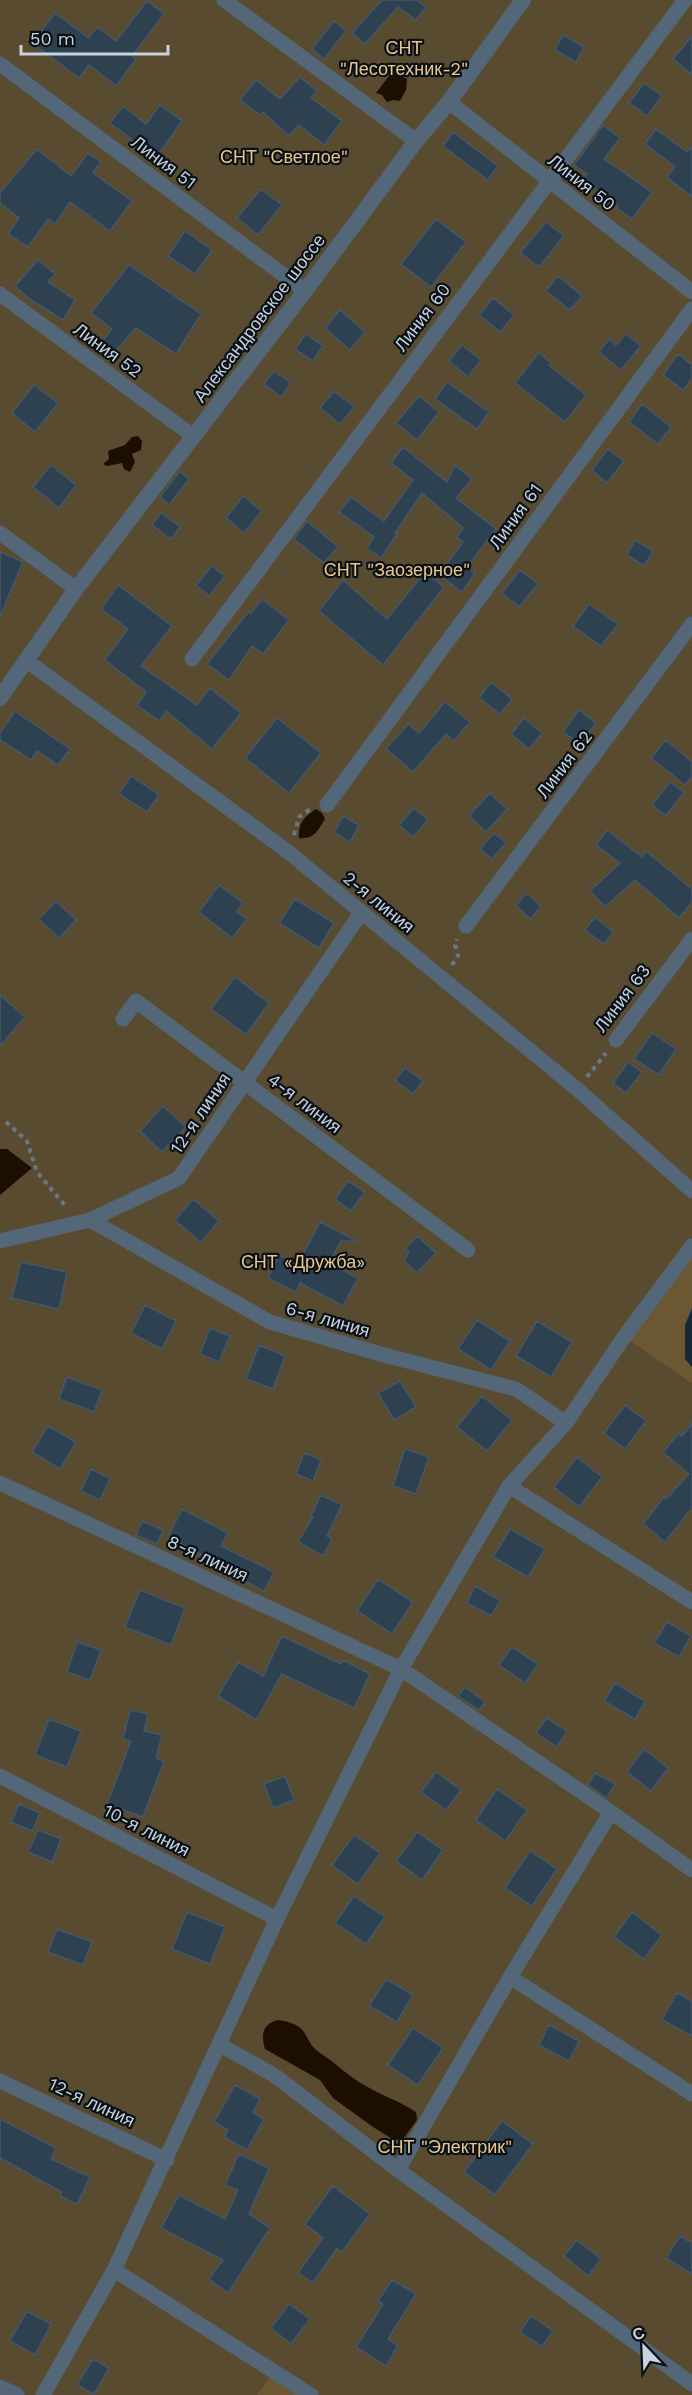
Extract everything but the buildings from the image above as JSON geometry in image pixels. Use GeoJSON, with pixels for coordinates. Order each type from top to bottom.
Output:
{"type":"FeatureCollection","features":[{"type":"Feature","properties":{"kind":"street"},"geometry":{"type":"LineString","coordinates":[[224,0],[416,141]]}},
{"type":"Feature","properties":{"kind":"street","name":"Александровское шоссе"},"geometry":{"type":"LineString","coordinates":[[0,697],[76,590],[305,291],[416,141],[449,102],[523,0]]}},
{"type":"Feature","properties":{"kind":"street","name":"Линия 60"},"geometry":{"type":"LineString","coordinates":[[192,659],[685,0]]}},
{"type":"Feature","properties":{"kind":"street","name":"Линия 51"},"geometry":{"type":"LineString","coordinates":[[0,64],[305,291]]}},
{"type":"Feature","properties":{"kind":"street","name":"Линия 50"},"geometry":{"type":"LineString","coordinates":[[449,102],[692,292]]}},
{"type":"Feature","properties":{"kind":"street","name":"Линия 52"},"geometry":{"type":"LineString","coordinates":[[0,294],[193,436]]}},
{"type":"Feature","properties":{"kind":"street","name":"Линия 61"},"geometry":{"type":"LineString","coordinates":[[327,805],[692,309]]}},
{"type":"Feature","properties":{"kind":"street"},"geometry":{"type":"LineString","coordinates":[[0,533],[76,590]]}},
{"type":"Feature","properties":{"kind":"street","name":"Линия 62"},"geometry":{"type":"LineString","coordinates":[[466,926],[692,624]]}},
{"type":"Feature","properties":{"kind":"street","name":"2-я линия"},"geometry":{"type":"LineString","coordinates":[[27,661],[286,851],[578,1089],[692,1191]]}},
{"type":"Feature","properties":{"kind":"street","name":"12-я линия"},"geometry":{"type":"LineString","coordinates":[[0,1242],[85,1221],[178,1179],[361,913]]}},
{"type":"Feature","properties":{"kind":"street","name":"Линия 63"},"geometry":{"type":"LineString","coordinates":[[616,1040],[692,939]]}},
{"type":"Feature","properties":{"kind":"street","name":"4-я линия"},"geometry":{"type":"LineString","coordinates":[[123,1019],[136,1001],[468,1250]]}},
{"type":"Feature","properties":{"kind":"street","name":"6-я линия"},"geometry":{"type":"LineString","coordinates":[[85,1221],[270,1322],[384,1355],[516,1389],[566,1423]]}},
{"type":"Feature","properties":{"kind":"street"},"geometry":{"type":"LineString","coordinates":[[43,2395],[114,2270],[277,1919],[400,1669],[509,1486],[566,1423],[624,1337],[692,1246]]}},
{"type":"Feature","properties":{"kind":"street","name":"8-я линия"},"geometry":{"type":"LineString","coordinates":[[0,1483],[400,1669],[611,1812],[692,1870]]}},
{"type":"Feature","properties":{"kind":"street"},"geometry":{"type":"LineString","coordinates":[[509,1486],[692,1602]]}},
{"type":"Feature","properties":{"kind":"street","name":"10-я линия"},"geometry":{"type":"LineString","coordinates":[[0,1776],[277,1919]]}},
{"type":"Feature","properties":{"kind":"street"},"geometry":{"type":"LineString","coordinates":[[398,2170],[510,1977],[611,1812]]}},
{"type":"Feature","properties":{"kind":"street"},"geometry":{"type":"LineString","coordinates":[[510,1977],[692,2094]]}},
{"type":"Feature","properties":{"kind":"street"},"geometry":{"type":"LineString","coordinates":[[220,2045],[274,2075],[398,2170],[692,2384]]}},
{"type":"Feature","properties":{"kind":"street","name":"12-я линия"},"geometry":{"type":"LineString","coordinates":[[0,2080],[167,2160]]}},
{"type":"Feature","properties":{"kind":"street"},"geometry":{"type":"LineString","coordinates":[[114,2270],[311,2395]]}},
{"type":"Feature","properties":{"kind":"street"},"geometry":{"type":"LineString","coordinates":[[0,2387],[16,2395]]}},
{"type":"Feature","properties":{"kind":"path"},"geometry":{"type":"LineString","coordinates":[[286,851],[299,817],[317,804],[327,805]]}},
{"type":"Feature","properties":{"kind":"path"},"geometry":{"type":"LineString","coordinates":[[451,967],[458,956],[455,945],[457,939],[466,926]]}},
{"type":"Feature","properties":{"kind":"path","name":"Линия 63"},"geometry":{"type":"LineString","coordinates":[[583,1081],[616,1040]]}},
{"type":"Feature","properties":{"kind":"path"},"geometry":{"type":"LineString","coordinates":[[6,1122],[27,1141],[37,1172],[85,1221]]}},
{"type":"Feature","properties":{"kind":"green space"},"geometry":{"type":"Polygon","coordinates":[[[0,0],[692,0],[692,1246],[624,1337],[692,1384],[692,2395],[309,2395],[274,2371],[256,2395],[17,2395],[0,2387],[0,0]]]}},
{"type":"Feature","properties":{"kind":"shaded area"},"geometry":{"type":"Polygon","coordinates":[[[392,72],[407,79],[406,90],[400,101],[387,102],[382,95],[376,93],[392,72]]]}},
{"type":"Feature","properties":{"kind":"shaded area"},"geometry":{"type":"Polygon","coordinates":[[[138,436],[142,441],[141,450],[132,454],[135,462],[130,472],[124,469],[122,463],[107,466],[103,464],[109,459],[108,451],[125,445],[132,437],[138,436]]]}},
{"type":"Feature","properties":{"kind":"shaded area"},"geometry":{"type":"Polygon","coordinates":[[[316,809],[325,819],[312,836],[299,838],[303,821],[316,809]]]}},
{"type":"Feature","properties":{"kind":"shaded area"},"geometry":{"type":"Polygon","coordinates":[[[0,1149],[7,1149],[32,1168],[0,1195],[0,1149]]]}},
{"type":"Feature","properties":{"kind":"shaded area"},"geometry":{"type":"Polygon","coordinates":[[[692,1246],[692,1308],[685,1325],[685,1359],[692,1367],[692,1384],[624,1337],[692,1246]]]}},
{"type":"Feature","properties":{"kind":"shaded area"},"geometry":{"type":"Polygon","coordinates":[[[278,2020],[297,2025],[314,2048],[348,2074],[378,2093],[416,2112],[417,2120],[403,2139],[394,2140],[373,2127],[333,2098],[320,2080],[265,2049],[264,2031],[269,2024],[278,2020]]]}},
{"type":"Feature","properties":{"kind":"shaded area"},"geometry":{"type":"Polygon","coordinates":[[[274,2371],[309,2395],[256,2395],[274,2371]]]}},
{"type":"Feature","properties":{"kind":"park label","name":"СНТ \"Лесотехник-2\""},"geometry":{"type":"Point","coordinates":[404,57]}},
{"type":"Feature","properties":{"kind":"park label","name":"СНТ \"Светлое\""},"geometry":{"type":"Point","coordinates":[284,156]}},
{"type":"Feature","properties":{"kind":"park label","name":"СНТ \"Заозерное\""},"geometry":{"type":"Point","coordinates":[397,569]}},
{"type":"Feature","properties":{"kind":"park label","name":"СНТ «Дружба»"},"geometry":{"type":"Point","coordinates":[303,1261]}},
{"type":"Feature","properties":{"kind":"park label","name":"СНТ \"Электрик\""},"geometry":{"type":"Point","coordinates":[445,2146]}}]}
